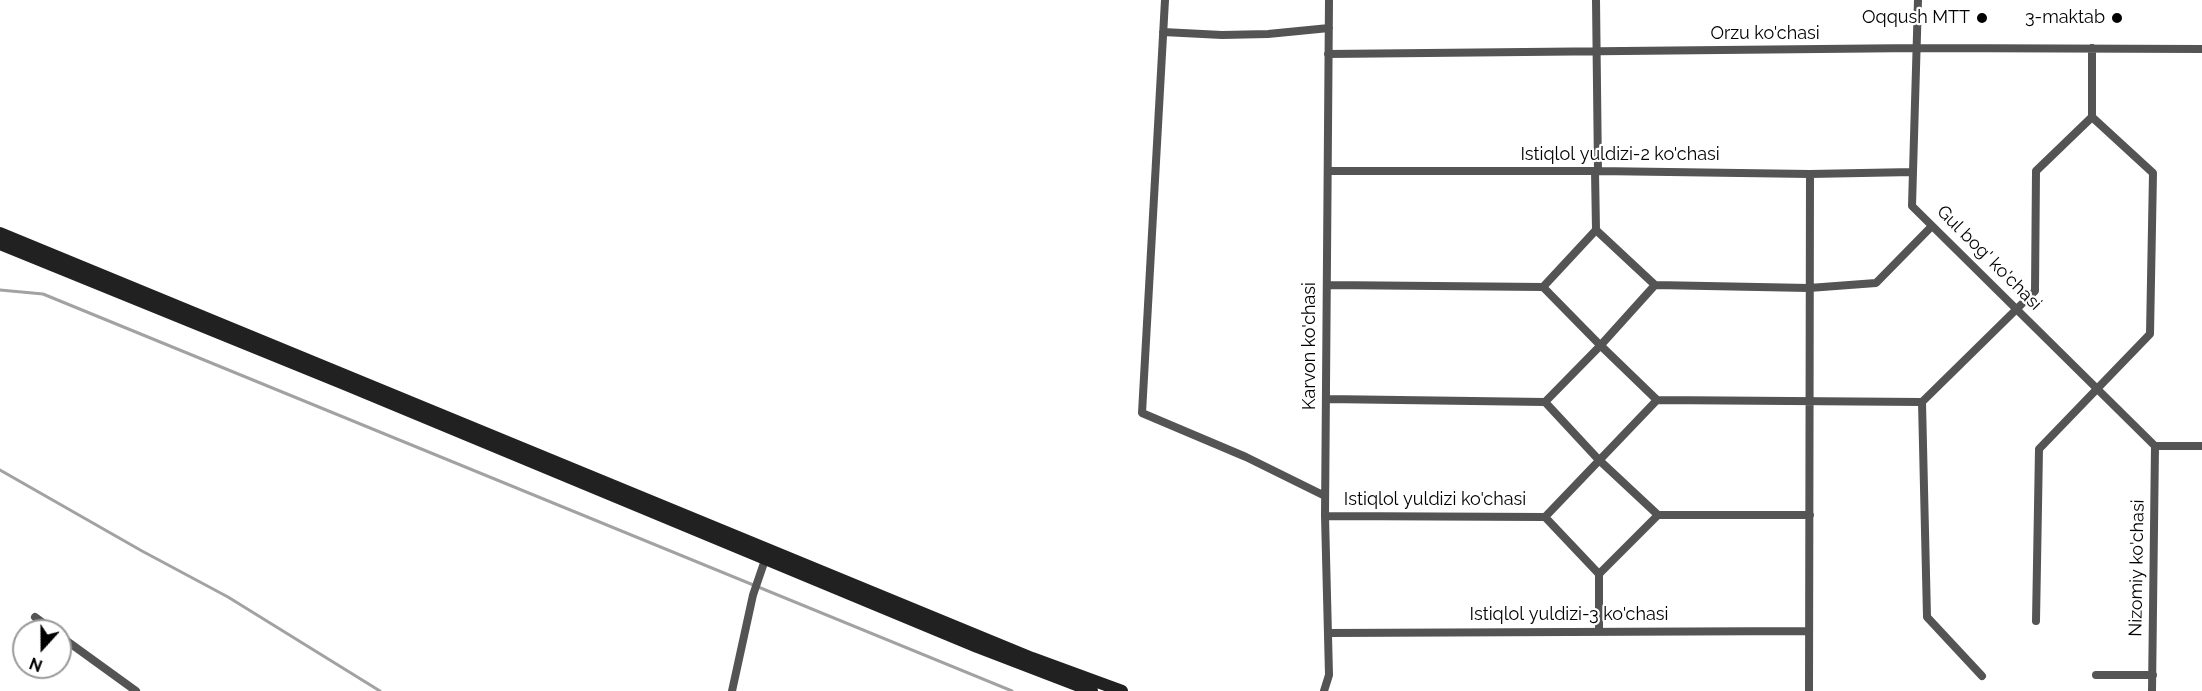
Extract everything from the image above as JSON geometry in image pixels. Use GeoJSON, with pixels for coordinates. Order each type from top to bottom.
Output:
{"type":"FeatureCollection","features":[{"type":"Feature","properties":{"kind":"main road"},"geometry":{"type":"LineString","coordinates":[[0,233],[767,553],[977,647],[1092,691]]}},
{"type":"Feature","properties":{"kind":"main road"},"geometry":{"type":"LineString","coordinates":[[0,244],[767,553],[1032,658],[1122,691]]}},
{"type":"Feature","properties":{"kind":"street"},"geometry":{"type":"LineString","coordinates":[[1165,0],[1142,413],[1246,457],[1325,496]]}},
{"type":"Feature","properties":{"kind":"street","name":"Karvon ko'chasi"},"geometry":{"type":"LineString","coordinates":[[1324,691],[1329,675],[1325,496],[1329,0]]}},
{"type":"Feature","properties":{"kind":"street"},"geometry":{"type":"LineString","coordinates":[[1543,286],[1596,231],[1596,0]]}},
{"type":"Feature","properties":{"kind":"street","name":"Gul bog' ko'chasi"},"geometry":{"type":"LineString","coordinates":[[1918,0],[1912,206],[2155,446]]}},
{"type":"Feature","properties":{"kind":"street"},"geometry":{"type":"LineString","coordinates":[[1163,32],[1222,35],[1268,34],[1329,28]]}},
{"type":"Feature","properties":{"kind":"street","name":"Orzu ko'chasi"},"geometry":{"type":"LineString","coordinates":[[1329,54],[1918,48],[2202,49]]}},
{"type":"Feature","properties":{"kind":"street"},"geometry":{"type":"LineString","coordinates":[[2036,621],[2039,449],[2150,334],[2153,173],[2092,117],[2092,48]]}},
{"type":"Feature","properties":{"kind":"street","name":"Gul bog' ko'chasi"},"geometry":{"type":"LineString","coordinates":[[2017,309],[2035,291],[2036,171],[2092,117]]}},
{"type":"Feature","properties":{"kind":"street","name":"Istiqlol yuldizi-2 ko'chasi"},"geometry":{"type":"LineString","coordinates":[[1328,171],[1810,174],[1913,172]]}},
{"type":"Feature","properties":{"kind":"street"},"geometry":{"type":"LineString","coordinates":[[1809,691],[1812,399],[1809,288],[1810,174]]}},
{"type":"Feature","properties":{"kind":"street"},"geometry":{"type":"LineString","coordinates":[[1596,231],[1654,285],[1809,288],[1876,283],[1932,226]]}},
{"type":"Feature","properties":{"kind":"street"},"geometry":{"type":"LineString","coordinates":[[1327,285],[1543,286],[1600,346],[1657,399],[1922,402],[2017,309]]}},
{"type":"Feature","properties":{"kind":"street"},"geometry":{"type":"LineString","coordinates":[[1545,402],[1600,346],[1654,285]]}},
{"type":"Feature","properties":{"kind":"street"},"geometry":{"type":"LineString","coordinates":[[1326,399],[1545,402],[1598,459],[1658,515],[1810,515]]}},
{"type":"Feature","properties":{"kind":"street"},"geometry":{"type":"LineString","coordinates":[[1599,632],[1599,574],[1545,517],[1657,399]]}},
{"type":"Feature","properties":{"kind":"street"},"geometry":{"type":"LineString","coordinates":[[1922,402],[1927,617],[1982,676]]}},
{"type":"Feature","properties":{"kind":"street"},"geometry":{"type":"LineString","coordinates":[[2155,446],[2202,446]]}},
{"type":"Feature","properties":{"kind":"street","name":"Nizomiy ko'chasi"},"geometry":{"type":"LineString","coordinates":[[2152,691],[2155,446]]}},
{"type":"Feature","properties":{"kind":"street"},"geometry":{"type":"LineString","coordinates":[[1599,574],[1658,515]]}},
{"type":"Feature","properties":{"kind":"street","name":"Istiqlol yuldizi ko'chasi"},"geometry":{"type":"LineString","coordinates":[[1325,516],[1545,517]]}},
{"type":"Feature","properties":{"kind":"street"},"geometry":{"type":"LineString","coordinates":[[732,691],[753,595],[767,553]]}},
{"type":"Feature","properties":{"kind":"street","name":"Istiqlol yuldizi-3 ko'chasi"},"geometry":{"type":"LineString","coordinates":[[1329,633],[1809,631]]}},
{"type":"Feature","properties":{"kind":"street"},"geometry":{"type":"LineString","coordinates":[[72,645],[136,691]]}},
{"type":"Feature","properties":{"kind":"street"},"geometry":{"type":"LineString","coordinates":[[2096,675],[2153,675]]}},
{"type":"Feature","properties":{"kind":"waterway"},"geometry":{"type":"LineString","coordinates":[[0,290],[43,294],[1012,691]]}},
{"type":"Feature","properties":{"kind":"waterway"},"geometry":{"type":"LineString","coordinates":[[0,470],[228,597],[380,691]]}},
{"type":"Feature","properties":{"kind":"place","name":"Oqqush MTT"},"geometry":{"type":"Point","coordinates":[1982,18]}},
{"type":"Feature","properties":{"kind":"place","name":"3-maktab"},"geometry":{"type":"Point","coordinates":[2117,18]}}]}
